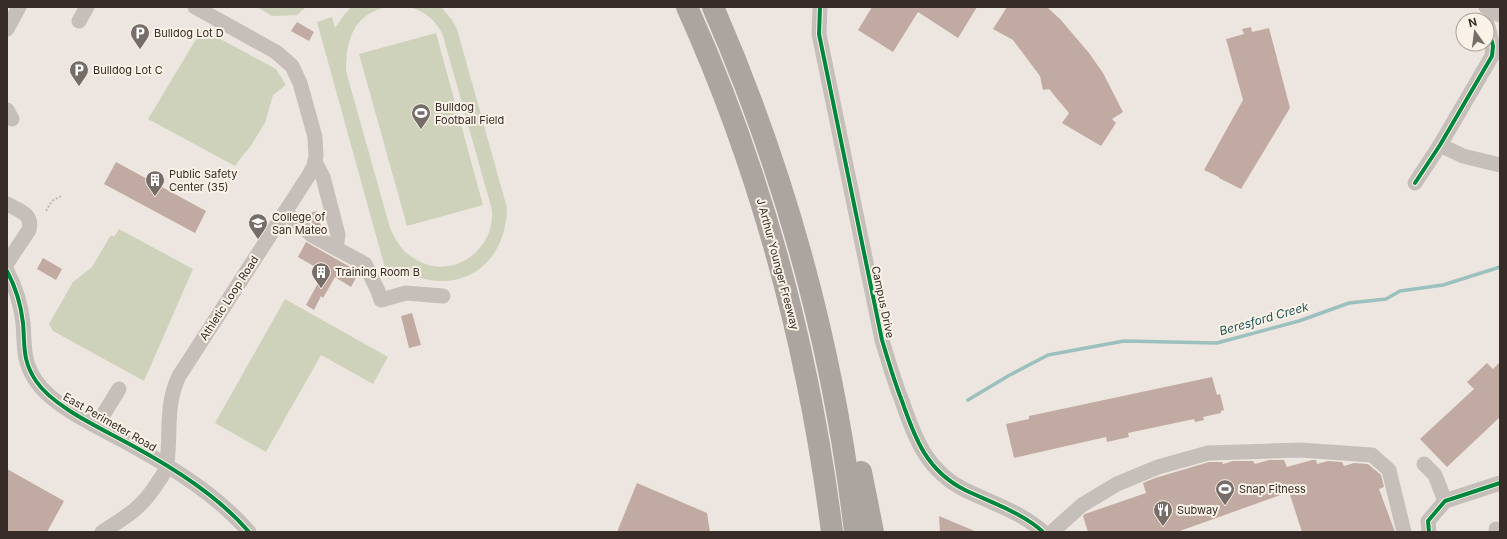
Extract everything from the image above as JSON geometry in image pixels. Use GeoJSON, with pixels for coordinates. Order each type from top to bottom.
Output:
{"type":"FeatureCollection","features":[{"type":"Feature","properties":{"kind":"highway","name":"J Arthur Younger Freeway"},"geometry":{"type":"LineString","coordinates":[[687,7],[728,106],[764,209],[790,304],[810,394],[832,532]]}},
{"type":"Feature","properties":{"kind":"highway","name":"J Arthur Younger Freeway"},"geometry":{"type":"LineString","coordinates":[[713,7],[770,152],[798,243],[816,313],[840,429],[855,532]]}},
{"type":"Feature","properties":{"kind":"highway"},"geometry":{"type":"LineString","coordinates":[[816,313],[848,413],[872,532]]}},
{"type":"Feature","properties":{"kind":"highway"},"geometry":{"type":"LineString","coordinates":[[810,394],[816,532]]}},
{"type":"Feature","properties":{"kind":"street"},"geometry":{"type":"LineString","coordinates":[[7,29],[20,7]]}},
{"type":"Feature","properties":{"kind":"street"},"geometry":{"type":"LineString","coordinates":[[79,21],[87,7]]}},
{"type":"Feature","properties":{"kind":"street","name":"Athletic Loop Road"},"geometry":{"type":"LineString","coordinates":[[167,465],[169,408],[174,386],[309,174],[315,162],[317,147],[300,83],[292,66],[276,52],[195,7]]}},
{"type":"Feature","properties":{"kind":"street","name":"Campus Drive"},"geometry":{"type":"LineString","coordinates":[[820,7],[819,34],[882,340],[893,376],[917,441],[931,463],[947,480],[964,490],[1026,519],[1043,532]]}},
{"type":"Feature","properties":{"kind":"street"},"geometry":{"type":"LineString","coordinates":[[1486,7],[1500,15]]}},
{"type":"Feature","properties":{"kind":"street"},"geometry":{"type":"LineString","coordinates":[[1415,183],[1440,145],[1492,56],[1492,52]]}},
{"type":"Feature","properties":{"kind":"street"},"geometry":{"type":"LineString","coordinates":[[1440,145],[1463,156],[1500,166]]}},
{"type":"Feature","properties":{"kind":"street"},"geometry":{"type":"LineString","coordinates":[[315,162],[323,177],[338,235],[337,242],[334,247]]}},
{"type":"Feature","properties":{"kind":"street"},"geometry":{"type":"LineString","coordinates":[[7,204],[27,215],[30,221],[29,230],[7,263]]}},
{"type":"Feature","properties":{"kind":"street"},"geometry":{"type":"LineString","coordinates":[[285,212],[313,236],[365,264],[381,300],[406,293],[443,296]]}},
{"type":"Feature","properties":{"kind":"street","name":"East Perimeter Road"},"geometry":{"type":"LineString","coordinates":[[7,271],[14,285],[18,298],[23,326],[25,357],[30,370],[45,392],[54,400],[167,465],[219,502],[249,532]]}},
{"type":"Feature","properties":{"kind":"street"},"geometry":{"type":"LineString","coordinates":[[97,425],[119,389]]}},
{"type":"Feature","properties":{"kind":"street"},"geometry":{"type":"LineString","coordinates":[[1052,532],[1082,505],[1117,484],[1158,467],[1208,453],[1300,450],[1372,455],[1389,470],[1404,532]]}},
{"type":"Feature","properties":{"kind":"street"},"geometry":{"type":"LineString","coordinates":[[1424,464],[1435,475],[1445,501]]}},
{"type":"Feature","properties":{"kind":"street"},"geometry":{"type":"LineString","coordinates":[[102,532],[141,506],[154,489],[167,465]]}},
{"type":"Feature","properties":{"kind":"street"},"geometry":{"type":"LineString","coordinates":[[1429,532],[1428,521],[1445,501],[1500,483]]}},
{"type":"Feature","properties":{"kind":"path"},"geometry":{"type":"LineString","coordinates":[[46,211],[52,201],[61,196]]}},
{"type":"Feature","properties":{"kind":"green space"},"geometry":{"type":"Polygon","coordinates":[[[257,7],[306,7],[297,15],[272,16],[257,7]]]}},
{"type":"Feature","properties":{"kind":"green space"},"geometry":{"type":"Polygon","coordinates":[[[351,7],[386,7],[366,16],[354,30],[348,49],[346,71],[390,228],[399,244],[408,254],[426,264],[440,267],[454,265],[467,259],[477,251],[486,239],[491,225],[492,210],[443,36],[430,17],[409,7],[441,7],[452,20],[457,29],[507,208],[504,229],[497,248],[487,262],[474,273],[458,279],[440,281],[421,278],[402,270],[403,275],[388,279],[317,22],[332,17],[335,28],[351,7]]]}},
{"type":"Feature","properties":{"kind":"green space"},"geometry":{"type":"Polygon","coordinates":[[[202,29],[276,69],[286,85],[273,95],[265,123],[250,147],[235,166],[148,119],[202,29]]]}},
{"type":"Feature","properties":{"kind":"green space","name":"Bulldog Football Field"},"geometry":{"type":"Polygon","coordinates":[[[436,33],[483,205],[407,226],[359,54],[436,33]]]}},
{"type":"Feature","properties":{"kind":"green space"},"geometry":{"type":"Polygon","coordinates":[[[119,229],[193,269],[144,381],[53,331],[49,324],[73,282],[92,267],[111,235],[114,237],[119,229]]]}},
{"type":"Feature","properties":{"kind":"green space"},"geometry":{"type":"Polygon","coordinates":[[[285,299],[388,357],[373,384],[321,355],[266,452],[215,423],[285,299]]]}},
{"type":"Feature","properties":{"kind":"building"},"geometry":{"type":"Polygon","coordinates":[[[872,7],[977,7],[958,38],[918,12],[893,52],[858,30],[872,7]]]}},
{"type":"Feature","properties":{"kind":"building"},"geometry":{"type":"Polygon","coordinates":[[[1007,7],[1047,7],[1060,19],[1089,53],[1103,73],[1123,112],[1112,119],[1116,123],[1101,146],[1062,123],[1069,113],[1049,89],[1043,90],[1040,76],[1013,40],[993,29],[1007,7]]]}},
{"type":"Feature","properties":{"kind":"building"},"geometry":{"type":"Polygon","coordinates":[[[297,22],[314,32],[309,41],[291,31],[297,22]]]}},
{"type":"Feature","properties":{"kind":"building"},"geometry":{"type":"Polygon","coordinates":[[[1251,27],[1252,32],[1269,28],[1290,108],[1241,189],[1204,170],[1243,100],[1226,39],[1244,34],[1242,29],[1251,27]]]}},
{"type":"Feature","properties":{"kind":"building","name":"Public Safety Center (35)"},"geometry":{"type":"Polygon","coordinates":[[[116,162],[206,211],[195,233],[104,184],[116,162]]]}},
{"type":"Feature","properties":{"kind":"building"},"geometry":{"type":"Polygon","coordinates":[[[317,211],[322,230],[312,223],[309,213],[317,211]]]}},
{"type":"Feature","properties":{"kind":"building"},"geometry":{"type":"Polygon","coordinates":[[[306,242],[359,272],[351,287],[335,277],[323,298],[321,296],[314,310],[306,305],[324,272],[298,257],[306,242]]]}},
{"type":"Feature","properties":{"kind":"building"},"geometry":{"type":"Polygon","coordinates":[[[43,258],[62,269],[56,280],[37,269],[43,258]]]}},
{"type":"Feature","properties":{"kind":"building"},"geometry":{"type":"Polygon","coordinates":[[[412,313],[421,345],[409,348],[401,316],[412,313]]]}},
{"type":"Feature","properties":{"kind":"building"},"geometry":{"type":"Polygon","coordinates":[[[1500,362],[1500,417],[1447,467],[1420,439],[1474,389],[1467,382],[1487,363],[1493,369],[1500,362]]]}},
{"type":"Feature","properties":{"kind":"building"},"geometry":{"type":"Polygon","coordinates":[[[1212,377],[1217,395],[1220,394],[1224,410],[1221,411],[1221,413],[1203,417],[1204,420],[1195,422],[1194,419],[1128,433],[1129,437],[1107,442],[1106,437],[1014,458],[1006,424],[1029,419],[1029,416],[1212,377]]]}},
{"type":"Feature","properties":{"kind":"building"},"geometry":{"type":"Polygon","coordinates":[[[1269,460],[1284,460],[1287,467],[1312,460],[1316,460],[1317,464],[1328,461],[1342,462],[1344,466],[1354,463],[1368,464],[1381,475],[1384,487],[1379,489],[1395,532],[1302,532],[1289,492],[1177,532],[1088,532],[1083,516],[1085,514],[1146,493],[1143,483],[1155,478],[1209,462],[1222,462],[1223,464],[1233,461],[1253,461],[1255,464],[1269,460]]]}},
{"type":"Feature","properties":{"kind":"building"},"geometry":{"type":"Polygon","coordinates":[[[7,469],[64,501],[47,532],[7,532],[7,469]]]}},
{"type":"Feature","properties":{"kind":"building"},"geometry":{"type":"Polygon","coordinates":[[[637,483],[707,513],[710,532],[617,532],[637,483]]]}},
{"type":"Feature","properties":{"kind":"building"},"geometry":{"type":"Polygon","coordinates":[[[939,516],[977,532],[940,532],[939,516]]]}},
{"type":"Feature","properties":{"kind":"waterway","name":"Beresford Creek"},"geometry":{"type":"LineString","coordinates":[[968,400],[1008,376],[1048,355],[1124,341],[1217,343],[1299,321],[1349,303],[1386,299],[1400,291],[1443,285],[1500,267]]}},
{"type":"Feature","properties":{"kind":"cycle path"},"geometry":{"type":"LineString","coordinates":[[820,7],[819,34],[882,340],[912,428],[924,453],[932,464],[952,482],[965,490],[1006,508],[1026,519],[1043,532]]}},
{"type":"Feature","properties":{"kind":"cycle path"},"geometry":{"type":"LineString","coordinates":[[1415,183],[1440,145],[1492,56],[1492,52]]}},
{"type":"Feature","properties":{"kind":"cycle path"},"geometry":{"type":"LineString","coordinates":[[7,271],[18,297],[21,310],[25,353],[28,366],[36,381],[44,391],[81,418],[149,455],[195,484],[224,507],[249,532]]}},
{"type":"Feature","properties":{"kind":"cycle path"},"geometry":{"type":"LineString","coordinates":[[1429,532],[1428,521],[1445,501],[1500,483]]}},
{"type":"Feature","properties":{"kind":"place","name":"Bulldog Lot D"},"geometry":{"type":"Point","coordinates":[140,50]}},
{"type":"Feature","properties":{"kind":"place","name":"Bulldog Lot C"},"geometry":{"type":"Point","coordinates":[79,87]}},
{"type":"Feature","properties":{"kind":"place","name":"Bulldog Football Field"},"geometry":{"type":"Point","coordinates":[421,130]}},
{"type":"Feature","properties":{"kind":"place","name":"Public Safety Center (35)"},"geometry":{"type":"Point","coordinates":[155,197]}},
{"type":"Feature","properties":{"kind":"place","name":"College of San Mateo"},"geometry":{"type":"Point","coordinates":[258,240]}},
{"type":"Feature","properties":{"kind":"place","name":"Training Room B"},"geometry":{"type":"Point","coordinates":[321,289]}},
{"type":"Feature","properties":{"kind":"place","name":"Snap Fitness"},"geometry":{"type":"Point","coordinates":[1225,506]}},
{"type":"Feature","properties":{"kind":"place","name":"Subway"},"geometry":{"type":"Point","coordinates":[1163,527]}}]}
